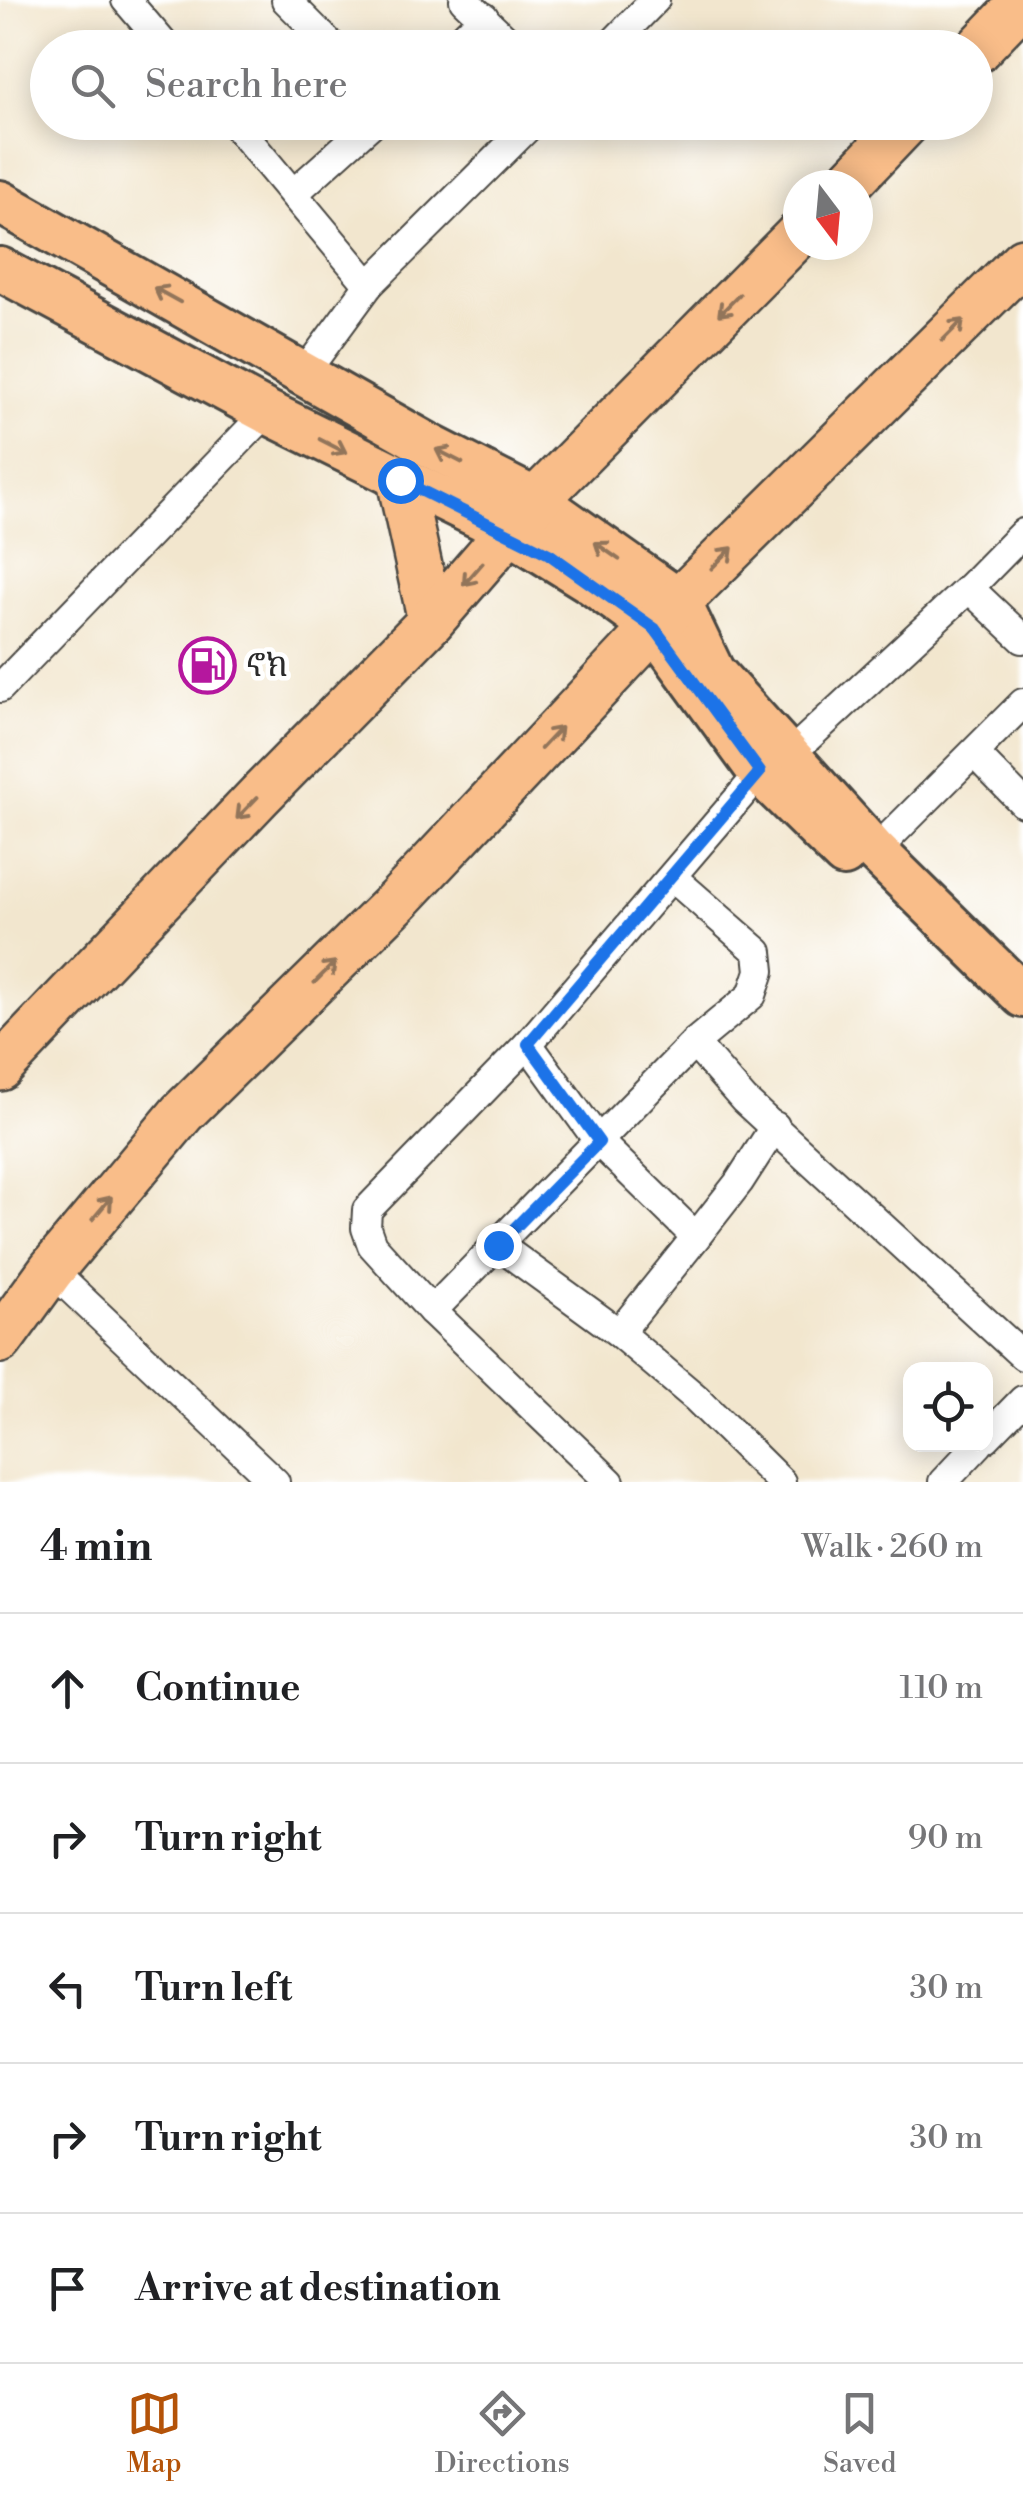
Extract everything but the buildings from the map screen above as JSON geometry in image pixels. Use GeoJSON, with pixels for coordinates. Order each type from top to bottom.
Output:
{"type":"FeatureCollection","features":[{"type":"Feature","properties":{"kind":"highway"},"geometry":{"type":"LineString","coordinates":[[993,33],[1023,2]]}},
{"type":"Feature","properties":{"kind":"highway"},"geometry":{"type":"LineString","coordinates":[[861,170],[890,140]]}},
{"type":"Feature","properties":{"kind":"highway"},"geometry":{"type":"LineString","coordinates":[[0,1068],[431,621],[523,516],[783,250]]}},
{"type":"Feature","properties":{"kind":"highway"},"geometry":{"type":"LineString","coordinates":[[0,1340],[51,1270],[182,1113],[398,900],[667,615],[1023,261]]}},
{"type":"Feature","properties":{"kind":"highway"},"geometry":{"type":"LineString","coordinates":[[400,480],[431,621]]}},
{"type":"Feature","properties":{"kind":"main road"},"geometry":{"type":"LineString","coordinates":[[0,202],[432,447],[523,516],[549,554],[667,615],[774,764],[1023,1029]]}},
{"type":"Feature","properties":{"kind":"main road"},"geometry":{"type":"LineString","coordinates":[[0,269],[400,480],[523,516]]}},
{"type":"Feature","properties":{"kind":"main road"},"geometry":{"type":"LineString","coordinates":[[774,764],[875,851],[1023,996]]}},
{"type":"Feature","properties":{"kind":"street"},"geometry":{"type":"LineString","coordinates":[[126,0],[152,30]]}},
{"type":"Feature","properties":{"kind":"street"},"geometry":{"type":"LineString","coordinates":[[286,0],[316,30]]}},
{"type":"Feature","properties":{"kind":"street"},"geometry":{"type":"LineString","coordinates":[[622,30],[642,4]]}},
{"type":"Feature","properties":{"kind":"street"},"geometry":{"type":"LineString","coordinates":[[474,9],[496,30]]}},
{"type":"Feature","properties":{"kind":"street"},"geometry":{"type":"LineString","coordinates":[[248,140],[369,285]]}},
{"type":"Feature","properties":{"kind":"street"},"geometry":{"type":"LineString","coordinates":[[294,193],[352,140]]}},
{"type":"Feature","properties":{"kind":"street"},"geometry":{"type":"LineString","coordinates":[[305,372],[369,285],[515,140]]}},
{"type":"Feature","properties":{"kind":"street"},"geometry":{"type":"LineString","coordinates":[[4,677],[267,412]]}},
{"type":"Feature","properties":{"kind":"street"},"geometry":{"type":"LineString","coordinates":[[610,1482],[432,1310],[372,1245],[366,1228],[366,1210],[528,1044],[774,764],[969,588],[1023,533]]}},
{"type":"Feature","properties":{"kind":"street"},"geometry":{"type":"LineString","coordinates":[[969,588],[1023,638]]}},
{"type":"Feature","properties":{"kind":"street"},"geometry":{"type":"LineString","coordinates":[[875,851],[1023,703]]}},
{"type":"Feature","properties":{"kind":"street"},"geometry":{"type":"LineString","coordinates":[[975,754],[1023,803]]}},
{"type":"Feature","properties":{"kind":"street"},"geometry":{"type":"LineString","coordinates":[[432,1310],[694,1044],[752,996],[760,971],[758,952],[672,876]]}},
{"type":"Feature","properties":{"kind":"street"},"geometry":{"type":"LineString","coordinates":[[528,1044],[599,1142],[696,1237]]}},
{"type":"Feature","properties":{"kind":"street"},"geometry":{"type":"LineString","coordinates":[[694,1044],[744,1100],[1023,1356]]}},
{"type":"Feature","properties":{"kind":"street"},"geometry":{"type":"LineString","coordinates":[[619,1333],[739,1182],[775,1126]]}},
{"type":"Feature","properties":{"kind":"street"},"geometry":{"type":"LineString","coordinates":[[498,1245],[619,1333],[696,1398],[781,1482]]}},
{"type":"Feature","properties":{"kind":"street"},"geometry":{"type":"LineString","coordinates":[[51,1270],[274,1482]]}},
{"type":"Feature","properties":{"kind":"street"},"geometry":{"type":"LineString","coordinates":[[993,1431],[1023,1400]]}},
{"type":"Feature","properties":{"kind":"street"},"geometry":{"type":"LineString","coordinates":[[942,1482],[972,1452]]}},
{"type":"Feature","properties":{"kind":"place","name":"ኖክ"},"geometry":{"type":"Point","coordinates":[208,666]}},
{"type":"Feature","properties":{"kind":"route"},"geometry":{"type":"LineString","coordinates":[[400,480],[549,554],[655,629],[760,772],[528,1044],[599,1142],[498,1245]]}}]}
